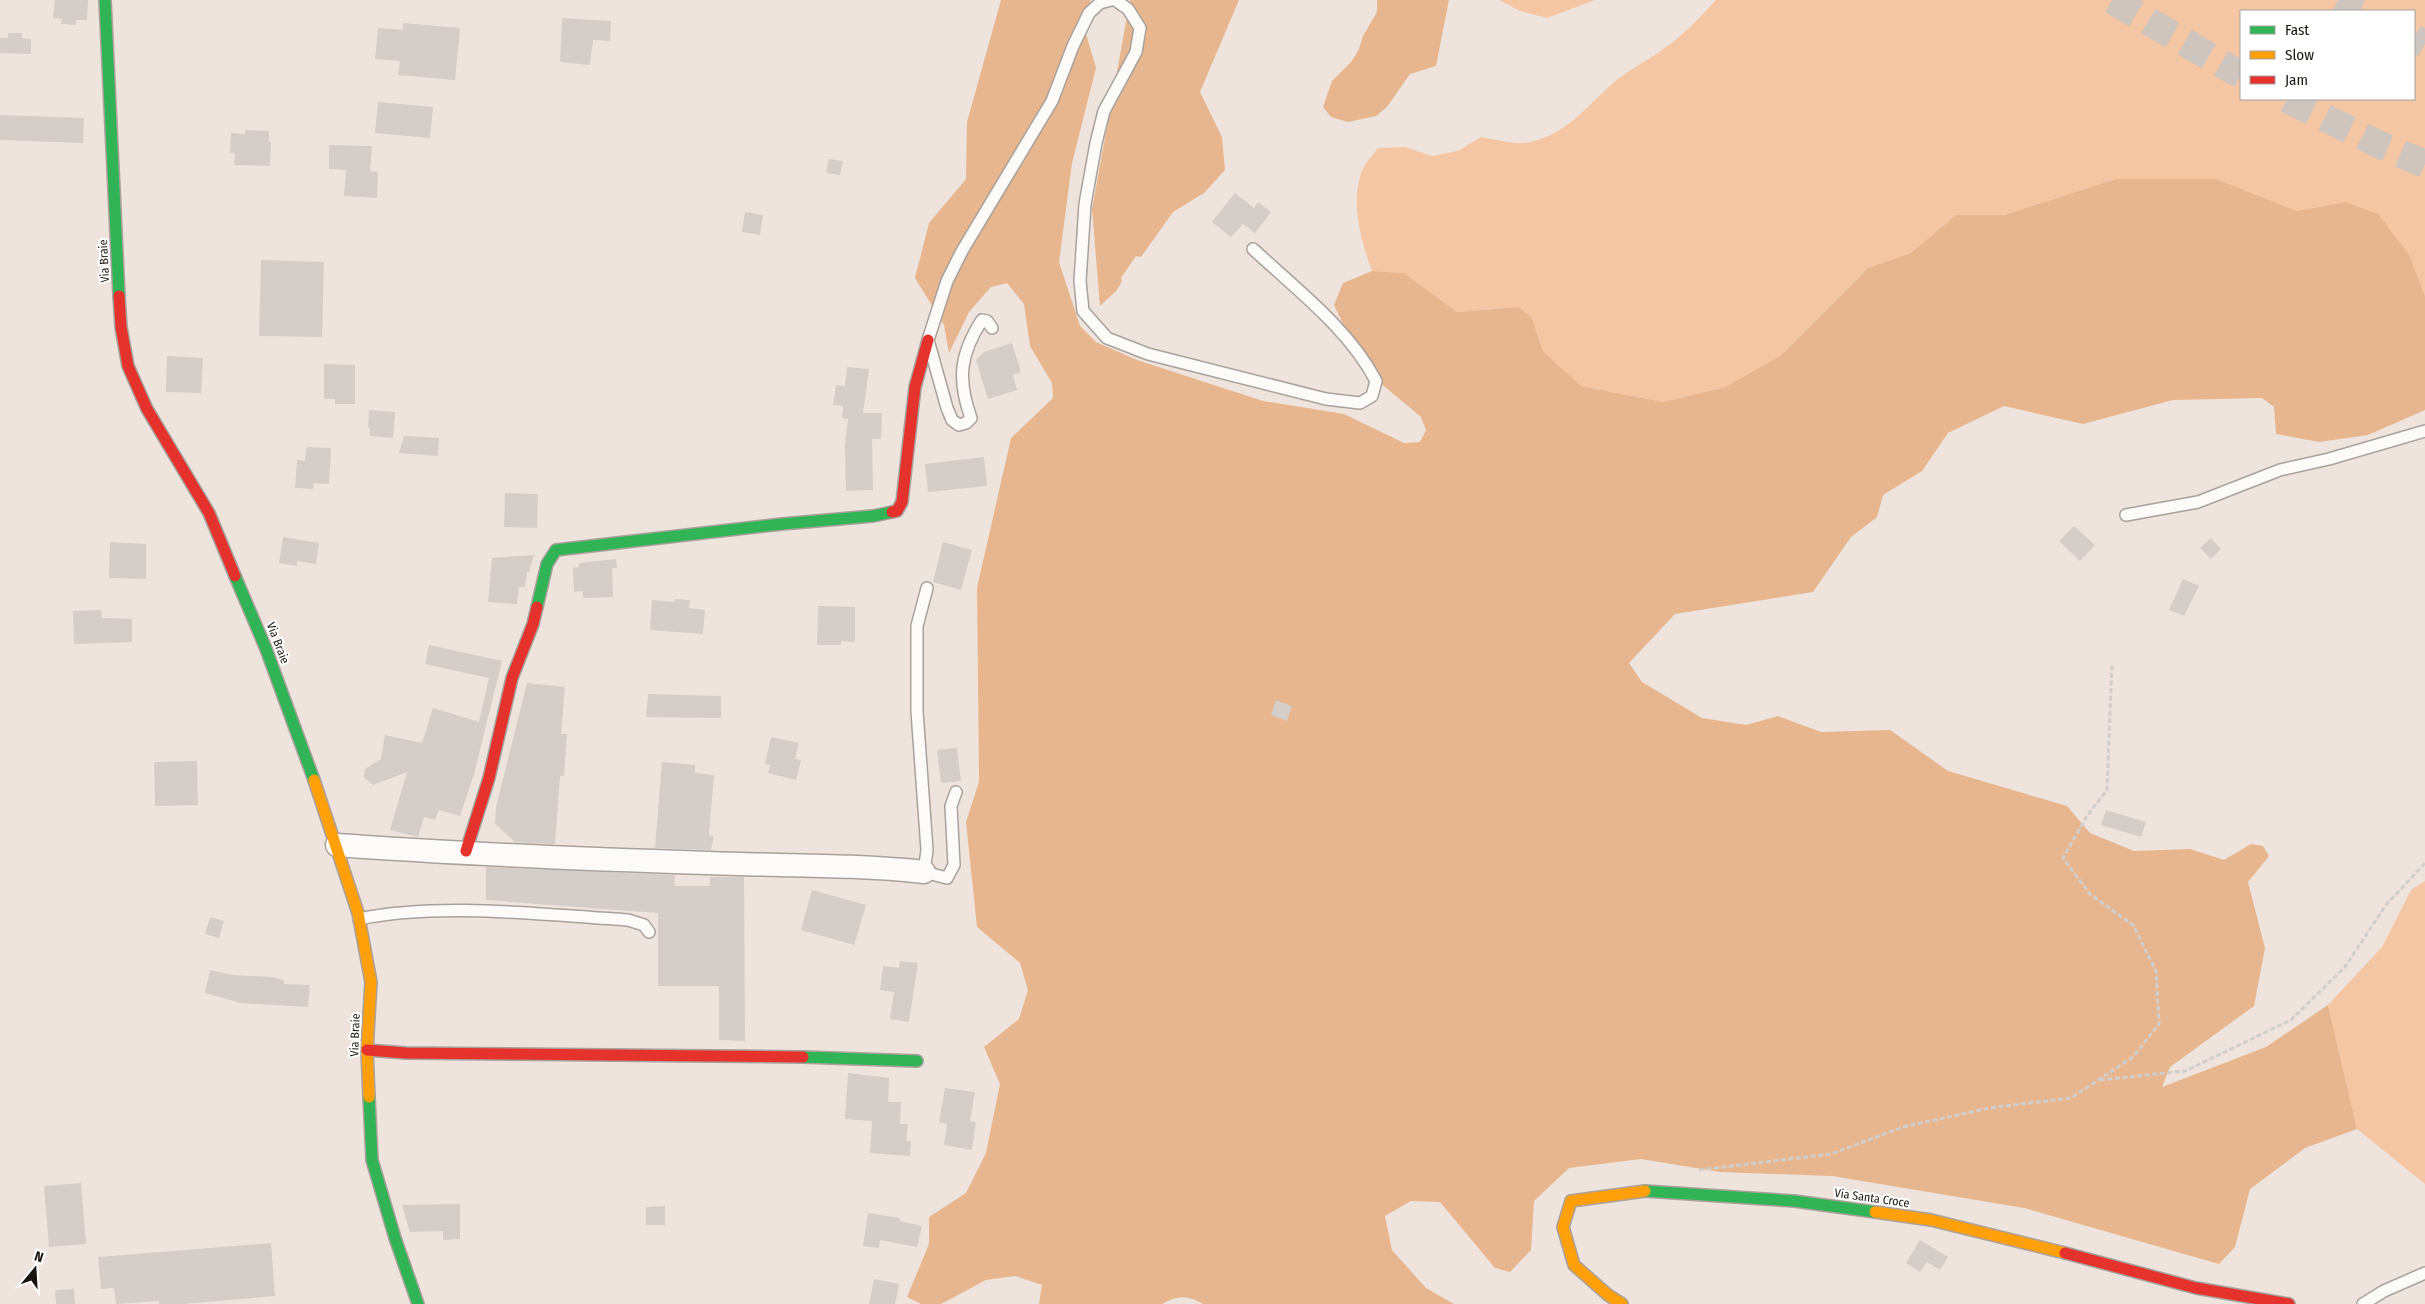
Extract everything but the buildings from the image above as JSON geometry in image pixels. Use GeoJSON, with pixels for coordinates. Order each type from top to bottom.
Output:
{"type":"FeatureCollection","features":[{"type":"Feature","properties":{"kind":"street","name":"Via Braie"},"geometry":{"type":"LineString","coordinates":[[105,0],[121,327],[128,366],[147,409],[209,513],[266,648],[337,844],[359,919],[371,982],[367,1050],[372,1160],[395,1238],[418,1304]]}},
{"type":"Feature","properties":{"kind":"street"},"geometry":{"type":"LineString","coordinates":[[466,851],[488,778],[512,678],[533,624],[547,564],[556,550],[782,524],[873,516],[897,511],[902,502],[915,388],[928,340]]}},
{"type":"Feature","properties":{"kind":"street"},"geometry":{"type":"LineString","coordinates":[[337,844],[410,850],[924,872]]}},
{"type":"Feature","properties":{"kind":"street"},"geometry":{"type":"LineString","coordinates":[[367,1050],[406,1053],[837,1057],[917,1061]]}},
{"type":"Feature","properties":{"kind":"street","name":"Via Santa Croce"},"geometry":{"type":"LineString","coordinates":[[1622,1304],[1608,1296],[1574,1265],[1563,1227],[1571,1202],[1639,1191],[1794,1201],[1931,1220],[2196,1288],[2289,1304]]}},
{"type":"Feature","properties":{"kind":"lane"},"geometry":{"type":"LineString","coordinates":[[992,328],[987,321],[982,320],[964,353],[962,389],[971,418],[966,423],[959,425],[952,420],[947,408],[928,340],[947,281],[962,251],[1052,101],[1073,46],[1089,13],[1100,3],[1110,0]]}},
{"type":"Feature","properties":{"kind":"lane"},"geometry":{"type":"LineString","coordinates":[[1115,0],[1128,9],[1140,28],[1136,52],[1104,111],[1096,144],[1085,204],[1080,281],[1083,311],[1107,338],[1148,354],[1326,399],[1360,403],[1372,396],[1376,381],[1367,364],[1316,306],[1253,249]]}},
{"type":"Feature","properties":{"kind":"lane"},"geometry":{"type":"LineString","coordinates":[[2126,515],[2198,502],[2280,470],[2329,459],[2425,431]]}},
{"type":"Feature","properties":{"kind":"lane"},"geometry":{"type":"LineString","coordinates":[[926,588],[917,626],[917,711],[927,850],[924,872],[947,878],[952,873],[954,852],[951,806],[956,792]]}},
{"type":"Feature","properties":{"kind":"lane"},"geometry":{"type":"LineString","coordinates":[[359,919],[387,913],[487,912],[628,920],[644,925],[649,932]]}},
{"type":"Feature","properties":{"kind":"lane"},"geometry":{"type":"LineString","coordinates":[[2362,1304],[2384,1291],[2425,1272]]}},
{"type":"Feature","properties":{"kind":"path"},"geometry":{"type":"LineString","coordinates":[[1693,1171],[1831,1154],[1903,1127],[1989,1108],[2071,1098],[2132,1057],[2159,1024],[2156,970],[2132,925],[2090,894],[2063,858],[2088,816],[2107,790],[2112,663]]}},
{"type":"Feature","properties":{"kind":"path"},"geometry":{"type":"LineString","coordinates":[[2100,1080],[2185,1071],[2291,1020],[2345,967],[2386,905],[2425,863]]}},
{"type":"Feature","properties":{"kind":"shaded area"},"geometry":{"type":"Polygon","coordinates":[[[1001,0],[1091,0],[1082,20],[1096,68],[1072,163],[1059,262],[1080,326],[1096,342],[1137,360],[1263,401],[1344,414],[1404,443],[1420,442],[1426,430],[1421,417],[1366,371],[1334,305],[1343,283],[1372,271],[1404,273],[1457,312],[1519,307],[1532,318],[1543,351],[1581,386],[1663,402],[1725,387],[1780,356],[1868,268],[1911,253],[1956,215],[2004,215],[2116,179],[2216,179],[2297,211],[2345,202],[2378,214],[2410,256],[2425,296],[2425,410],[2368,435],[2319,442],[2276,434],[2274,407],[2262,398],[2173,400],[2083,424],[2004,406],[1948,433],[1922,471],[1883,495],[1877,517],[1851,537],[1813,592],[1675,614],[1629,663],[1642,682],[1702,718],[1746,725],[1778,716],[1821,732],[1890,730],[1948,771],[2067,806],[2090,833],[2134,851],[2190,849],[2224,860],[2251,844],[2263,846],[2269,856],[2248,882],[2265,948],[2254,1006],[2170,1067],[2162,1087],[2266,1047],[2328,1005],[2357,1129],[2305,1148],[2250,1189],[2235,1247],[2219,1264],[2024,1208],[1832,1176],[1720,1172],[1641,1159],[1569,1168],[1534,1201],[1531,1250],[1510,1272],[1495,1268],[1440,1202],[1411,1201],[1385,1216],[1392,1250],[1426,1288],[1454,1304],[1203,1304],[1182,1297],[1162,1304],[1039,1304],[1042,1285],[1015,1276],[986,1280],[941,1304],[921,1304],[907,1297],[929,1244],[929,1217],[966,1193],[986,1153],[1000,1084],[984,1047],[1019,1019],[1028,990],[1020,963],[977,927],[966,822],[979,782],[977,588],[1011,438],[1053,398],[1052,383],[1030,346],[1024,304],[1007,283],[991,287],[969,312],[949,353],[944,325],[915,278],[929,223],[966,179],[967,122],[1001,0]]]}},
{"type":"Feature","properties":{"kind":"shaded area"},"geometry":{"type":"Polygon","coordinates":[[[1130,0],[1239,0],[1200,92],[1222,137],[1225,170],[1204,193],[1173,212],[1141,257],[1136,256],[1121,278],[1122,281],[1117,290],[1100,306],[1092,209],[1130,0]]]}},
{"type":"Feature","properties":{"kind":"shaded area"},"geometry":{"type":"Polygon","coordinates":[[[1377,0],[1449,0],[1436,66],[1410,74],[1387,107],[1376,116],[1348,122],[1331,117],[1323,107],[1332,81],[1352,61],[1359,49],[1363,36],[1377,12],[1377,0]]]}},
{"type":"Feature","properties":{"kind":"shaded area"},"geometry":{"type":"Polygon","coordinates":[[[1499,0],[1595,0],[1547,18],[1520,11],[1499,0]]]}},
{"type":"Feature","properties":{"kind":"shaded area"},"geometry":{"type":"Polygon","coordinates":[[[1716,0],[2425,0],[2425,296],[2410,256],[2345,202],[2297,211],[2216,179],[2116,179],[2004,215],[1956,215],[1911,253],[1868,268],[1780,356],[1725,387],[1663,402],[1581,386],[1543,351],[1532,318],[1519,307],[1457,312],[1404,273],[1372,271],[1358,221],[1357,195],[1362,171],[1378,148],[1405,147],[1432,156],[1458,151],[1481,137],[1521,143],[1547,137],[1559,131],[1624,75],[1673,42],[1716,0]]]}},
{"type":"Feature","properties":{"kind":"shaded area"},"geometry":{"type":"Polygon","coordinates":[[[2425,881],[2425,1184],[2357,1129],[2328,1005],[2382,947],[2411,890],[2425,881]]]}},
{"type":"Feature","properties":{"kind":"tunnel"},"geometry":{"type":"LineString","coordinates":[[2112,0],[2240,74]]}},
{"type":"Feature","properties":{"kind":"tunnel"},"geometry":{"type":"LineString","coordinates":[[2338,0],[2358,10]]}},
{"type":"Feature","properties":{"kind":"tunnel"},"geometry":{"type":"LineString","coordinates":[[2415,39],[2425,44]]}},
{"type":"Feature","properties":{"kind":"tunnel"},"geometry":{"type":"LineString","coordinates":[[2289,100],[2376,143],[2425,164]]}},
{"type":"Feature","properties":{"kind":"traffic: fast"},"geometry":{"type":"LineString","coordinates":[[105,0],[119,296]]}},
{"type":"Feature","properties":{"kind":"traffic: fast"},"geometry":{"type":"LineString","coordinates":[[537,607],[547,564],[556,550],[782,524],[873,516],[892,512]]}},
{"type":"Feature","properties":{"kind":"traffic: fast"},"geometry":{"type":"LineString","coordinates":[[235,576],[266,649],[314,780]]}},
{"type":"Feature","properties":{"kind":"traffic: fast"},"geometry":{"type":"LineString","coordinates":[[803,1057],[917,1061]]}},
{"type":"Feature","properties":{"kind":"traffic: fast"},"geometry":{"type":"LineString","coordinates":[[369,1097],[372,1160],[395,1238],[418,1304]]}},
{"type":"Feature","properties":{"kind":"traffic: fast"},"geometry":{"type":"LineString","coordinates":[[1645,1191],[1794,1201],[1875,1212]]}},
{"type":"Feature","properties":{"kind":"traffic: slow"},"geometry":{"type":"LineString","coordinates":[[314,780],[358,913],[371,982],[367,1050],[369,1097]]}},
{"type":"Feature","properties":{"kind":"traffic: slow"},"geometry":{"type":"LineString","coordinates":[[1622,1304],[1608,1295],[1574,1265],[1563,1227],[1571,1201],[1645,1191]]}},
{"type":"Feature","properties":{"kind":"traffic: slow"},"geometry":{"type":"LineString","coordinates":[[1875,1212],[1931,1220],[2065,1253]]}},
{"type":"Feature","properties":{"kind":"traffic: jam"},"geometry":{"type":"LineString","coordinates":[[119,296],[121,327],[128,366],[147,409],[209,513],[235,576]]}},
{"type":"Feature","properties":{"kind":"traffic: jam"},"geometry":{"type":"LineString","coordinates":[[892,512],[897,511],[902,502],[915,387],[928,340]]}},
{"type":"Feature","properties":{"kind":"traffic: jam"},"geometry":{"type":"LineString","coordinates":[[466,851],[489,778],[512,678],[533,624],[537,607]]}},
{"type":"Feature","properties":{"kind":"traffic: jam"},"geometry":{"type":"LineString","coordinates":[[367,1050],[406,1053],[803,1057]]}},
{"type":"Feature","properties":{"kind":"traffic: jam"},"geometry":{"type":"LineString","coordinates":[[2065,1253],[2196,1288],[2289,1304]]}}]}
